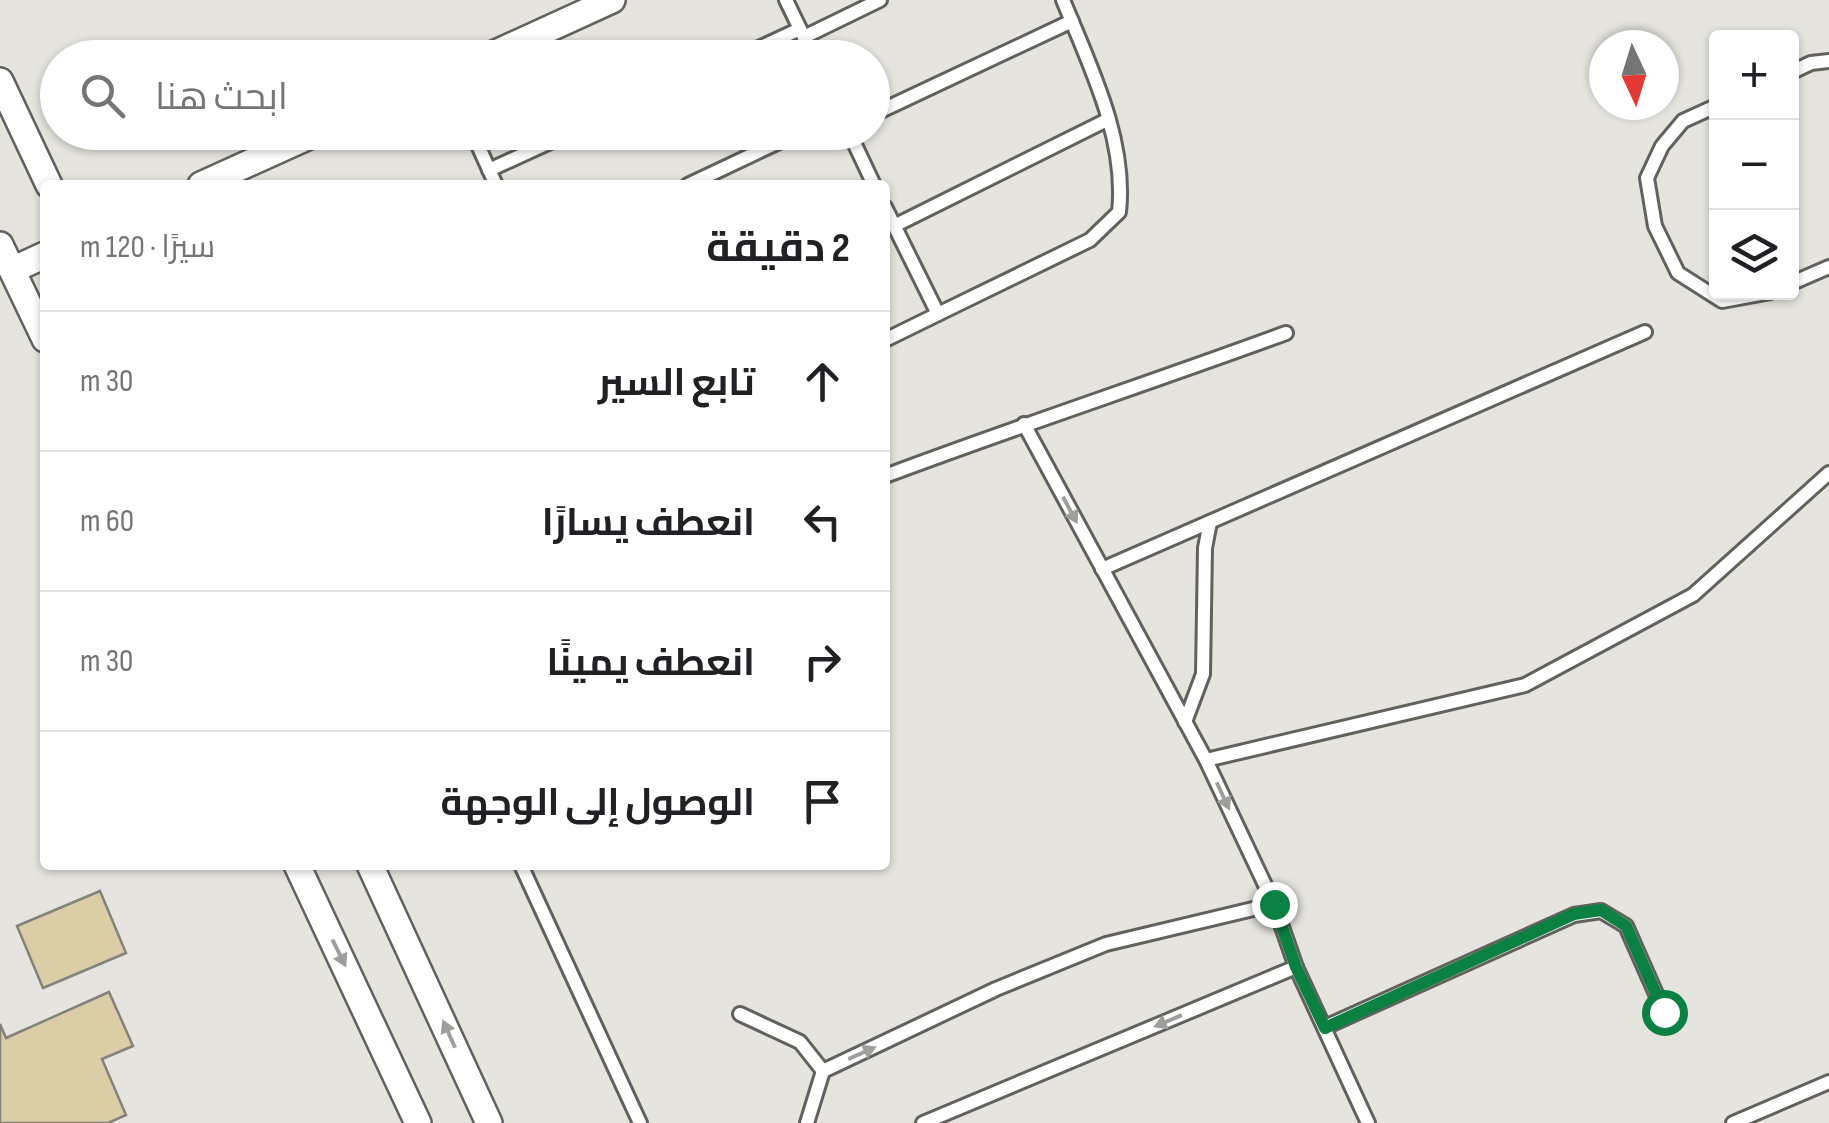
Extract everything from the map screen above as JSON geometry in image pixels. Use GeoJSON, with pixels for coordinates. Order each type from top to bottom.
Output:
{"type":"FeatureCollection","features":[{"type":"Feature","properties":{"kind":"street"},"geometry":{"type":"LineString","coordinates":[[524,40],[612,0]]}},
{"type":"Feature","properties":{"kind":"street"},"geometry":{"type":"LineString","coordinates":[[0,81],[47,180]]}},
{"type":"Feature","properties":{"kind":"street"},"geometry":{"type":"LineString","coordinates":[[212,180],[278,150]]}},
{"type":"Feature","properties":{"kind":"street"},"geometry":{"type":"LineString","coordinates":[[0,245],[40,329]]}},
{"type":"Feature","properties":{"kind":"street"},"geometry":{"type":"LineString","coordinates":[[12,270],[40,257]]}},
{"type":"Feature","properties":{"kind":"street"},"geometry":{"type":"LineString","coordinates":[[299,870],[418,1123]]}},
{"type":"Feature","properties":{"kind":"street"},"geometry":{"type":"LineString","coordinates":[[372,870],[489,1123]]}},
{"type":"Feature","properties":{"kind":"lane"},"geometry":{"type":"LineString","coordinates":[[786,0],[805,40]]}},
{"type":"Feature","properties":{"kind":"lane"},"geometry":{"type":"LineString","coordinates":[[784,40],[880,0]]}},
{"type":"Feature","properties":{"kind":"lane"},"geometry":{"type":"LineString","coordinates":[[890,338],[1090,240],[1120,212],[1122,182],[1102,96],[1064,0]]}},
{"type":"Feature","properties":{"kind":"lane"},"geometry":{"type":"LineString","coordinates":[[890,106],[1072,21]]}},
{"type":"Feature","properties":{"kind":"lane"},"geometry":{"type":"LineString","coordinates":[[1799,69],[1829,61]]}},
{"type":"Feature","properties":{"kind":"lane"},"geometry":{"type":"LineString","coordinates":[[1709,109],[1683,121],[1662,146],[1647,178],[1655,226],[1678,273],[1709,293]]}},
{"type":"Feature","properties":{"kind":"lane"},"geometry":{"type":"LineString","coordinates":[[890,214],[1108,120]]}},
{"type":"Feature","properties":{"kind":"lane"},"geometry":{"type":"LineString","coordinates":[[481,150],[494,180]]}},
{"type":"Feature","properties":{"kind":"lane"},"geometry":{"type":"LineString","coordinates":[[490,170],[533,150]]}},
{"type":"Feature","properties":{"kind":"lane"},"geometry":{"type":"LineString","coordinates":[[699,180],[762,150]]}},
{"type":"Feature","properties":{"kind":"lane"},"geometry":{"type":"LineString","coordinates":[[857,150],[872,180]]}},
{"type":"Feature","properties":{"kind":"lane"},"geometry":{"type":"LineString","coordinates":[[890,219],[938,314]]}},
{"type":"Feature","properties":{"kind":"lane"},"geometry":{"type":"LineString","coordinates":[[1799,281],[1829,267]]}},
{"type":"Feature","properties":{"kind":"lane"},"geometry":{"type":"LineString","coordinates":[[1102,570],[1645,332]]}},
{"type":"Feature","properties":{"kind":"lane"},"geometry":{"type":"LineString","coordinates":[[890,474],[1286,333]]}},
{"type":"Feature","properties":{"kind":"lane"},"geometry":{"type":"LineString","coordinates":[[1024,424],[1206,760],[1274,904],[1296,967],[1368,1123]]}},
{"type":"Feature","properties":{"kind":"lane"},"geometry":{"type":"LineString","coordinates":[[1206,760],[1525,685],[1692,594],[1829,473]]}},
{"type":"Feature","properties":{"kind":"lane"},"geometry":{"type":"LineString","coordinates":[[1185,722],[1203,674],[1205,548],[1210,522]]}},
{"type":"Feature","properties":{"kind":"lane"},"geometry":{"type":"LineString","coordinates":[[523,870],[640,1123]]}},
{"type":"Feature","properties":{"kind":"lane"},"geometry":{"type":"LineString","coordinates":[[807,1123],[822,1071],[996,988],[1106,944],[1274,904]]}},
{"type":"Feature","properties":{"kind":"lane"},"geometry":{"type":"LineString","coordinates":[[1325,1028],[1574,914],[1601,910],[1626,926],[1664,1012]]}},
{"type":"Feature","properties":{"kind":"lane"},"geometry":{"type":"LineString","coordinates":[[923,1123],[1296,967]]}},
{"type":"Feature","properties":{"kind":"lane"},"geometry":{"type":"LineString","coordinates":[[740,1014],[800,1042],[822,1071]]}},
{"type":"Feature","properties":{"kind":"lane"},"geometry":{"type":"LineString","coordinates":[[1733,1123],[1829,1082]]}},
{"type":"Feature","properties":{"kind":"building"},"geometry":{"type":"Polygon","coordinates":[[[100,891],[126,953],[43,988],[17,926],[100,891]]]}},
{"type":"Feature","properties":{"kind":"building"},"geometry":{"type":"Polygon","coordinates":[[[109,992],[133,1046],[102,1059],[126,1115],[108,1123],[0,1123],[0,1024],[6,1038],[109,992]]]}},
{"type":"Feature","properties":{"kind":"route"},"geometry":{"type":"LineString","coordinates":[[1274,904],[1296,967],[1325,1028],[1574,914],[1601,910],[1626,926],[1664,1012]]}}]}
